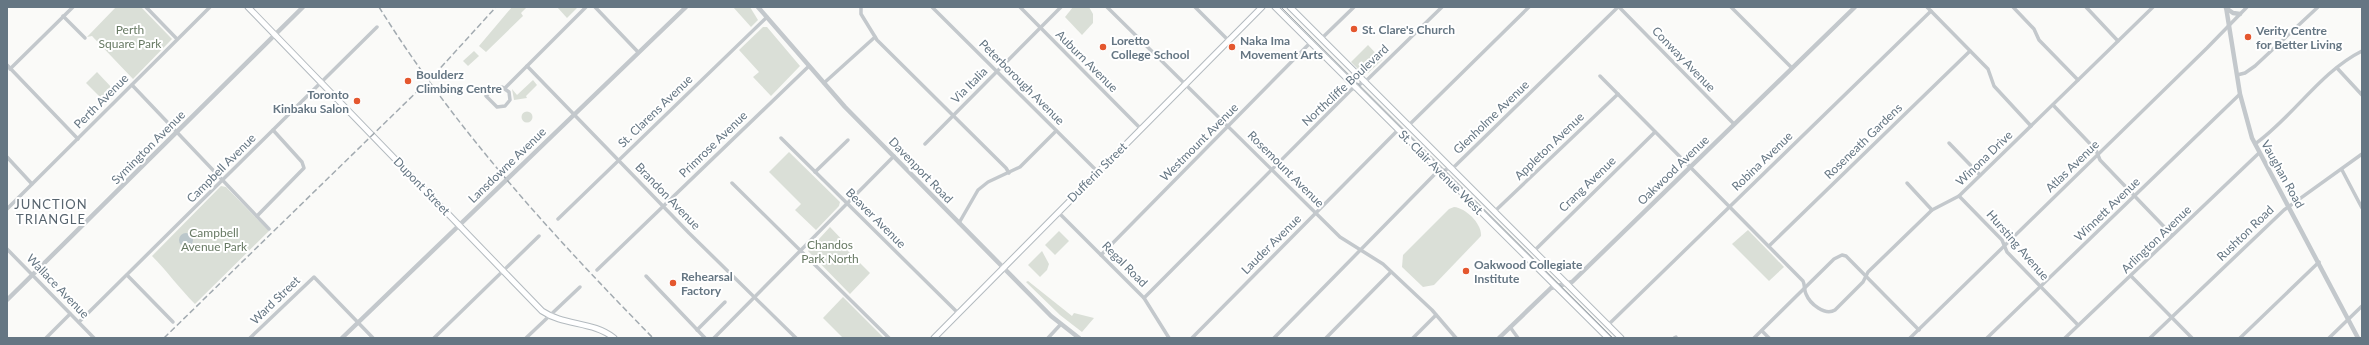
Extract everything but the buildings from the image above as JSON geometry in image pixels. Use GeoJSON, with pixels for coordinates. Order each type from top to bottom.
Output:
{"type":"FeatureCollection","features":[{"type":"Feature","properties":{"kind":"main road","name":"Dupont Street"},"geometry":{"type":"LineString","coordinates":[[248,7],[550,316],[594,328],[614,338]]}},
{"type":"Feature","properties":{"kind":"main road","name":"Dufferin Street"},"geometry":{"type":"LineString","coordinates":[[934,338],[1184,84],[1262,7]]}},
{"type":"Feature","properties":{"kind":"main road","name":"St. Clair Avenue West"},"geometry":{"type":"LineString","coordinates":[[1275,7],[1608,338]]}},
{"type":"Feature","properties":{"kind":"main road","name":"St. Clair Avenue West"},"geometry":{"type":"LineString","coordinates":[[1290,7],[1621,338]]}},
{"type":"Feature","properties":{"kind":"street"},"geometry":{"type":"LineString","coordinates":[[10,69],[73,7]]}},
{"type":"Feature","properties":{"kind":"street"},"geometry":{"type":"LineString","coordinates":[[146,7],[177,39]]}},
{"type":"Feature","properties":{"kind":"street","name":"Perth Avenue"},"geometry":{"type":"LineString","coordinates":[[7,209],[210,7]]}},
{"type":"Feature","properties":{"kind":"street","name":"Symington Avenue"},"geometry":{"type":"LineString","coordinates":[[7,300],[303,7]]}},
{"type":"Feature","properties":{"kind":"street"},"geometry":{"type":"LineString","coordinates":[[505,88],[586,7]]}},
{"type":"Feature","properties":{"kind":"street"},"geometry":{"type":"LineString","coordinates":[[595,7],[638,52]]}},
{"type":"Feature","properties":{"kind":"street","name":"Lansdowne Avenue"},"geometry":{"type":"LineString","coordinates":[[342,338],[686,7]]}},
{"type":"Feature","properties":{"kind":"street","name":"Davenport Road"},"geometry":{"type":"LineString","coordinates":[[758,7],[824,84],[958,223],[1061,324],[1079,338]]}},
{"type":"Feature","properties":{"kind":"street"},"geometry":{"type":"LineString","coordinates":[[861,7],[861,14],[876,37],[1009,173]]}},
{"type":"Feature","properties":{"kind":"street","name":"Peterborough Avenue"},"geometry":{"type":"LineString","coordinates":[[932,7],[1098,172]]}},
{"type":"Feature","properties":{"kind":"street","name":"Auburn Avenue"},"geometry":{"type":"LineString","coordinates":[[1020,7],[1141,128]]}},
{"type":"Feature","properties":{"kind":"street","name":"Via Italia"},"geometry":{"type":"LineString","coordinates":[[925,144],[1060,7]]}},
{"type":"Feature","properties":{"kind":"street","name":"Rosemount Avenue"},"geometry":{"type":"LineString","coordinates":[[1107,7],[1340,238],[1378,260],[1436,315],[1456,338]]}},
{"type":"Feature","properties":{"kind":"street"},"geometry":{"type":"LineString","coordinates":[[1195,7],[1228,40]]}},
{"type":"Feature","properties":{"kind":"street"},"geometry":{"type":"LineString","coordinates":[[1321,39],[1354,7]]}},
{"type":"Feature","properties":{"kind":"street","name":"Northcliffe Boulevard"},"geometry":{"type":"LineString","coordinates":[[1144,298],[1329,112],[1355,88],[1364,82],[1442,7]]}},
{"type":"Feature","properties":{"kind":"street"},"geometry":{"type":"LineString","coordinates":[[1408,126],[1530,7]]}},
{"type":"Feature","properties":{"kind":"street","name":"Conway Avenue"},"geometry":{"type":"LineString","coordinates":[[1619,7],[1734,124]]}},
{"type":"Feature","properties":{"kind":"street","name":"Glenholme Avenue"},"geometry":{"type":"LineString","coordinates":[[1274,338],[1439,171],[1450,168],[1471,151],[1619,7]]}},
{"type":"Feature","properties":{"kind":"street"},"geometry":{"type":"LineString","coordinates":[[1731,7],[1792,68]]}},
{"type":"Feature","properties":{"kind":"street","name":"Oakwood Avenue"},"geometry":{"type":"LineString","coordinates":[[1568,284],[1577,277],[1855,7]]}},
{"type":"Feature","properties":{"kind":"street"},"geometry":{"type":"LineString","coordinates":[[1927,7],[1989,70],[1994,86],[2031,126]]}},
{"type":"Feature","properties":{"kind":"street"},"geometry":{"type":"LineString","coordinates":[[2014,7],[2034,29],[2039,40],[2078,80]]}},
{"type":"Feature","properties":{"kind":"street"},"geometry":{"type":"LineString","coordinates":[[2086,7],[2118,41]]}},
{"type":"Feature","properties":{"kind":"street","name":"Winona Drive"},"geometry":{"type":"LineString","coordinates":[[1805,288],[1807,296],[1822,311],[1830,312],[1835,310],[1863,282],[1866,276],[1932,210],[1959,196],[2153,7]]}},
{"type":"Feature","properties":{"kind":"street"},"geometry":{"type":"LineString","coordinates":[[2226,7],[2233,13],[2240,14]]}},
{"type":"Feature","properties":{"kind":"street","name":"Vaughan Road"},"geometry":{"type":"LineString","coordinates":[[2226,7],[2228,27],[2240,94],[2248,125],[2255,144],[2290,207],[2358,338]]}},
{"type":"Feature","properties":{"kind":"street","name":"Atlas Avenue"},"geometry":{"type":"LineString","coordinates":[[1910,338],[2228,27],[2246,7]]}},
{"type":"Feature","properties":{"kind":"street"},"geometry":{"type":"LineString","coordinates":[[2237,75],[2245,73],[2256,66],[2318,7]]}},
{"type":"Feature","properties":{"kind":"street","name":"Robina Avenue"},"geometry":{"type":"LineString","coordinates":[[1608,326],[1931,11]]}},
{"type":"Feature","properties":{"kind":"street"},"geometry":{"type":"LineString","coordinates":[[63,16],[85,38]]}},
{"type":"Feature","properties":{"kind":"street","name":"St. Clarens Avenue"},"geometry":{"type":"LineString","coordinates":[[558,219],[767,17]]}},
{"type":"Feature","properties":{"kind":"street","name":"Campbell Avenue"},"geometry":{"type":"LineString","coordinates":[[79,322],[377,26]]}},
{"type":"Feature","properties":{"kind":"street"},"geometry":{"type":"LineString","coordinates":[[824,84],[876,37]]}},
{"type":"Feature","properties":{"kind":"street","name":"Westmount Avenue"},"geometry":{"type":"LineString","coordinates":[[1101,254],[1311,42]]}},
{"type":"Feature","properties":{"kind":"street","name":"Roseneath Gardens"},"geometry":{"type":"LineString","coordinates":[[1769,246],[1970,51]]}},
{"type":"Feature","properties":{"kind":"street"},"geometry":{"type":"LineString","coordinates":[[2255,144],[2270,133],[2344,60],[2362,51]]}},
{"type":"Feature","properties":{"kind":"street"},"geometry":{"type":"LineString","coordinates":[[7,66],[78,139]]}},
{"type":"Feature","properties":{"kind":"street","name":"Brandon Avenue"},"geometry":{"type":"LineString","coordinates":[[527,66],[663,206],[796,338]]}},
{"type":"Feature","properties":{"kind":"street","name":"Primrose Avenue"},"geometry":{"type":"LineString","coordinates":[[597,270],[809,66]]}},
{"type":"Feature","properties":{"kind":"street"},"geometry":{"type":"LineString","coordinates":[[2337,68],[2362,95]]}},
{"type":"Feature","properties":{"kind":"street"},"geometry":{"type":"LineString","coordinates":[[1600,76],[1803,281],[1805,288]]}},
{"type":"Feature","properties":{"kind":"street"},"geometry":{"type":"LineString","coordinates":[[132,85],[269,229]]}},
{"type":"Feature","properties":{"kind":"street"},"geometry":{"type":"LineString","coordinates":[[497,87],[505,88],[510,97],[505,106],[494,106],[486,96],[497,87]]}},
{"type":"Feature","properties":{"kind":"street","name":"Appleton Avenue"},"geometry":{"type":"LineString","coordinates":[[1494,212],[1618,94]]}},
{"type":"Feature","properties":{"kind":"street","name":"Winnett Avenue"},"geometry":{"type":"LineString","coordinates":[[1987,338],[2240,94]]}},
{"type":"Feature","properties":{"kind":"street"},"geometry":{"type":"LineString","coordinates":[[2053,105],[2096,150],[2100,160],[2172,235]]}},
{"type":"Feature","properties":{"kind":"street"},"geometry":{"type":"LineString","coordinates":[[257,216],[304,168],[302,162],[273,130]]}},
{"type":"Feature","properties":{"kind":"street","name":"Lauder Avenue"},"geometry":{"type":"LineString","coordinates":[[1192,338],[1398,130]]}},
{"type":"Feature","properties":{"kind":"street"},"geometry":{"type":"LineString","coordinates":[[958,223],[978,190],[988,182],[1020,167],[1056,131]]}},
{"type":"Feature","properties":{"kind":"street","name":"Crang Avenue"},"geometry":{"type":"LineString","coordinates":[[1534,251],[1655,132]]}},
{"type":"Feature","properties":{"kind":"street","name":"Beaver Avenue"},"geometry":{"type":"LineString","coordinates":[[780,138],[958,313]]}},
{"type":"Feature","properties":{"kind":"street"},"geometry":{"type":"LineString","coordinates":[[815,172],[848,140]]}},
{"type":"Feature","properties":{"kind":"street"},"geometry":{"type":"LineString","coordinates":[[1949,143],[1980,175]]}},
{"type":"Feature","properties":{"kind":"street","name":"Arlington Avenue"},"geometry":{"type":"LineString","coordinates":[[2065,338],[2259,153]]}},
{"type":"Feature","properties":{"kind":"street","name":"Rushton Road"},"geometry":{"type":"LineString","coordinates":[[2150,338],[2276,217],[2362,154]]}},
{"type":"Feature","properties":{"kind":"street"},"geometry":{"type":"LineString","coordinates":[[714,338],[894,156]]}},
{"type":"Feature","properties":{"kind":"street"},"geometry":{"type":"LineString","coordinates":[[7,157],[32,184]]}},
{"type":"Feature","properties":{"kind":"street"},"geometry":{"type":"LineString","coordinates":[[2342,170],[2362,208]]}},
{"type":"Feature","properties":{"kind":"street"},"geometry":{"type":"LineString","coordinates":[[732,183],[889,338]]}},
{"type":"Feature","properties":{"kind":"street"},"geometry":{"type":"LineString","coordinates":[[1907,183],[1932,210]]}},
{"type":"Feature","properties":{"kind":"street","name":"Hursting Avenue"},"geometry":{"type":"LineString","coordinates":[[1959,196],[2002,240],[2007,252],[2078,325]]}},
{"type":"Feature","properties":{"kind":"street","name":"Regal Road"},"geometry":{"type":"LineString","coordinates":[[1058,212],[1144,298],[1169,338]]}},
{"type":"Feature","properties":{"kind":"street"},"geometry":{"type":"LineString","coordinates":[[434,338],[539,236]]}},
{"type":"Feature","properties":{"kind":"street","name":"Wallace Avenue"},"geometry":{"type":"LineString","coordinates":[[7,249],[94,338]]}},
{"type":"Feature","properties":{"kind":"street"},"geometry":{"type":"LineString","coordinates":[[1754,338],[1805,288],[1842,255],[1846,256],[1919,330]]}},
{"type":"Feature","properties":{"kind":"street"},"geometry":{"type":"LineString","coordinates":[[2240,338],[2319,262]]}},
{"type":"Feature","properties":{"kind":"street"},"geometry":{"type":"LineString","coordinates":[[1326,338],[1391,272]]}},
{"type":"Feature","properties":{"kind":"street"},"geometry":{"type":"LineString","coordinates":[[127,275],[172,322]]}},
{"type":"Feature","properties":{"kind":"street"},"geometry":{"type":"LineString","coordinates":[[646,276],[705,338]]}},
{"type":"Feature","properties":{"kind":"street"},"geometry":{"type":"LineString","coordinates":[[2131,276],[2192,338]]}},
{"type":"Feature","properties":{"kind":"street","name":"Ward Street"},"geometry":{"type":"LineString","coordinates":[[250,338],[314,277],[358,323]]}},
{"type":"Feature","properties":{"kind":"street"},"geometry":{"type":"LineString","coordinates":[[1499,338],[1555,286],[1568,284]]}},
{"type":"Feature","properties":{"kind":"street"},"geometry":{"type":"LineString","coordinates":[[526,338],[580,287]]}},
{"type":"Feature","properties":{"kind":"street"},"geometry":{"type":"LineString","coordinates":[[697,330],[725,302]]}},
{"type":"Feature","properties":{"kind":"street"},"geometry":{"type":"LineString","coordinates":[[2329,338],[2362,306]]}},
{"type":"Feature","properties":{"kind":"street"},"geometry":{"type":"LineString","coordinates":[[46,338],[70,314]]}},
{"type":"Feature","properties":{"kind":"street"},"geometry":{"type":"LineString","coordinates":[[1413,338],[1436,315]]}},
{"type":"Feature","properties":{"kind":"street"},"geometry":{"type":"LineString","coordinates":[[358,323],[373,338]]}},
{"type":"Feature","properties":{"kind":"street"},"geometry":{"type":"LineString","coordinates":[[1048,338],[1061,324]]}},
{"type":"Feature","properties":{"kind":"street"},"geometry":{"type":"LineString","coordinates":[[1510,328],[1518,338]]}},
{"type":"Feature","properties":{"kind":"street"},"geometry":{"type":"LineString","coordinates":[[1762,331],[1769,338]]}},
{"type":"Feature","properties":{"kind":"green space","name":"Perth Square Park"},"geometry":{"type":"Polygon","coordinates":[[[116,7],[141,7],[172,39],[133,79],[92,36],[87,37],[116,7]]]}},
{"type":"Feature","properties":{"kind":"green space"},"geometry":{"type":"Polygon","coordinates":[[[512,7],[527,7],[521,13],[523,16],[486,52],[479,46],[512,7]]]}},
{"type":"Feature","properties":{"kind":"green space"},"geometry":{"type":"Polygon","coordinates":[[[557,7],[578,7],[567,18],[557,7]]]}},
{"type":"Feature","properties":{"kind":"green space"},"geometry":{"type":"Polygon","coordinates":[[[733,7],[750,7],[758,20],[751,27],[733,7]]]}},
{"type":"Feature","properties":{"kind":"green space"},"geometry":{"type":"Polygon","coordinates":[[[1073,7],[1089,7],[1093,14],[1093,23],[1082,35],[1065,17],[1073,7]]]}},
{"type":"Feature","properties":{"kind":"green space"},"geometry":{"type":"Polygon","coordinates":[[[763,27],[767,27],[800,66],[771,96],[753,77],[759,72],[739,50],[763,27]]]}},
{"type":"Feature","properties":{"kind":"green space"},"geometry":{"type":"Polygon","coordinates":[[[1368,45],[1382,60],[1368,73],[1365,70],[1362,73],[1351,62],[1368,45]]]}},
{"type":"Feature","properties":{"kind":"green space"},"geometry":{"type":"Polygon","coordinates":[[[474,51],[479,56],[468,66],[463,61],[474,51]]]}},
{"type":"Feature","properties":{"kind":"green space"},"geometry":{"type":"Polygon","coordinates":[[[97,72],[113,89],[102,99],[86,83],[97,72]]]}},
{"type":"Feature","properties":{"kind":"green space"},"geometry":{"type":"Polygon","coordinates":[[[533,80],[537,85],[526,96],[527,98],[514,100],[512,89],[517,95],[533,80]]]}},
{"type":"Feature","properties":{"kind":"green space"},"geometry":{"type":"Polygon","coordinates":[[[527,111],[531,113],[533,117],[531,121],[527,123],[523,121],[521,117],[523,113],[527,111]]]}},
{"type":"Feature","properties":{"kind":"green space"},"geometry":{"type":"Polygon","coordinates":[[[789,152],[840,202],[839,206],[816,230],[795,210],[801,204],[769,172],[789,152]]]}},
{"type":"Feature","properties":{"kind":"green space","name":"Campbell Avenue Park"},"geometry":{"type":"Polygon","coordinates":[[[221,186],[226,187],[269,231],[195,304],[152,256],[221,186]]]}},
{"type":"Feature","properties":{"kind":"green space"},"geometry":{"type":"Polygon","coordinates":[[[1454,207],[1463,210],[1472,217],[1481,231],[1481,236],[1434,285],[1423,287],[1402,267],[1403,255],[1449,209],[1454,207]]]}},
{"type":"Feature","properties":{"kind":"green space","name":"Chandos Park North"},"geometry":{"type":"Polygon","coordinates":[[[830,227],[849,247],[847,250],[870,273],[850,294],[808,251],[830,227]]]}},
{"type":"Feature","properties":{"kind":"green space"},"geometry":{"type":"Polygon","coordinates":[[[1748,230],[1784,267],[1769,281],[1732,244],[1748,230]]]}},
{"type":"Feature","properties":{"kind":"green space"},"geometry":{"type":"Polygon","coordinates":[[[1059,231],[1069,241],[1055,255],[1045,245],[1059,231]]]}},
{"type":"Feature","properties":{"kind":"green space"},"geometry":{"type":"Polygon","coordinates":[[[1042,251],[1049,264],[1047,270],[1040,277],[1028,265],[1042,251]]]}},
{"type":"Feature","properties":{"kind":"green space"},"geometry":{"type":"Polygon","coordinates":[[[1028,281],[1072,316],[1074,313],[1094,318],[1082,332],[1060,315],[1026,282],[1028,281]]]}},
{"type":"Feature","properties":{"kind":"green space"},"geometry":{"type":"Polygon","coordinates":[[[843,297],[884,338],[843,338],[823,318],[843,297]]]}},
{"type":"Feature","properties":{"kind":"shaded area"},"geometry":{"type":"Polygon","coordinates":[[[186,233],[191,235],[193,240],[191,245],[186,247],[181,245],[179,240],[181,235],[186,233]]]}},
{"type":"Feature","properties":{"kind":"tram line"},"geometry":{"type":"LineString","coordinates":[[1281,7],[1613,338]]}},
{"type":"Feature","properties":{"kind":"railway"},"geometry":{"type":"LineString","coordinates":[[379,7],[408,52],[440,96],[507,180],[542,221],[653,338]]}},
{"type":"Feature","properties":{"kind":"railway"},"geometry":{"type":"LineString","coordinates":[[164,338],[434,75],[496,7]]}},
{"type":"Feature","properties":{"kind":"place","name":"St. Clare's Church"},"geometry":{"type":"Point","coordinates":[1354,29]}},
{"type":"Feature","properties":{"kind":"place","name":"Verity Centre for Better Living"},"geometry":{"type":"Point","coordinates":[2248,37]}},
{"type":"Feature","properties":{"kind":"place","name":"Loretto College School"},"geometry":{"type":"Point","coordinates":[1103,47]}},
{"type":"Feature","properties":{"kind":"place","name":"Naka Ima Movement Arts"},"geometry":{"type":"Point","coordinates":[1232,47]}},
{"type":"Feature","properties":{"kind":"place","name":"Boulderz Climbing Centre"},"geometry":{"type":"Point","coordinates":[408,81]}},
{"type":"Feature","properties":{"kind":"place","name":"Toronto Kinbaku Salon"},"geometry":{"type":"Point","coordinates":[357,101]}},
{"type":"Feature","properties":{"kind":"place","name":"Oakwood Collegiate Institute"},"geometry":{"type":"Point","coordinates":[1466,271]}},
{"type":"Feature","properties":{"kind":"place","name":"Rehearsal Factory"},"geometry":{"type":"Point","coordinates":[673,283]}},
{"type":"Feature","properties":{"kind":"district","name":"JUNCTION TRIANGLE"},"geometry":{"type":"Point","coordinates":[51,212]}}]}
